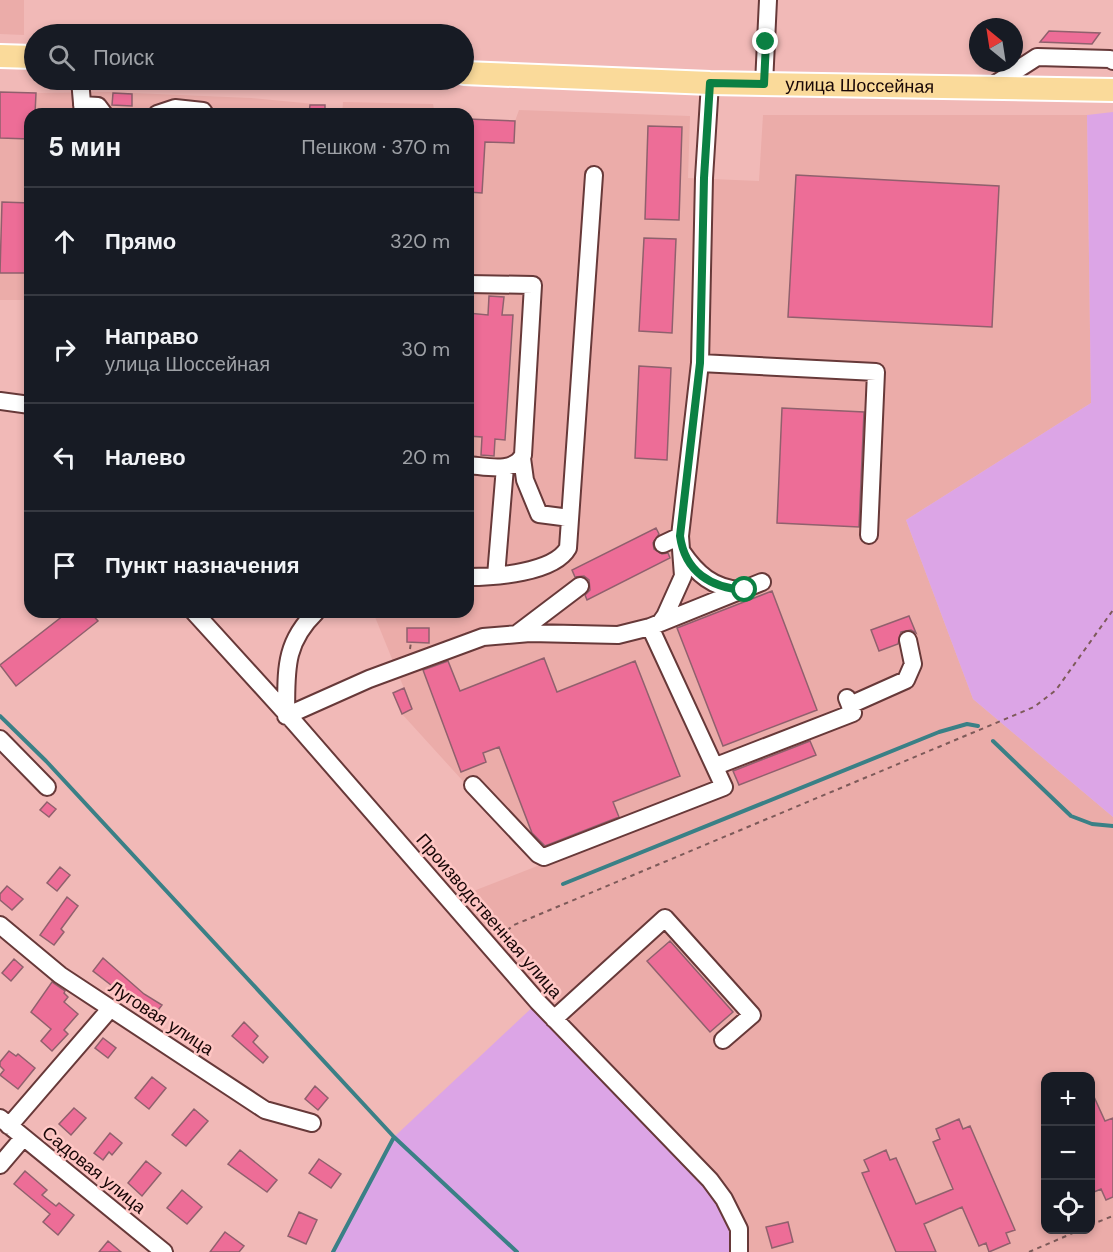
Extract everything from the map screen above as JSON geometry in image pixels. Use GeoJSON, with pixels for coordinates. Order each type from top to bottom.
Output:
{"type":"FeatureCollection","features":[{"type":"Feature","properties":{"kind":"main road"},"geometry":{"type":"LineString","coordinates":[[0,56],[24,57]]}},
{"type":"Feature","properties":{"kind":"main road","name":"улица Шоссейная"},"geometry":{"type":"LineString","coordinates":[[474,74],[710,83],[1113,90]]}},
{"type":"Feature","properties":{"kind":"street"},"geometry":{"type":"LineString","coordinates":[[764,84],[768,0]]}},
{"type":"Feature","properties":{"kind":"street"},"geometry":{"type":"LineString","coordinates":[[989,88],[1037,57],[1110,59],[1113,61]]}},
{"type":"Feature","properties":{"kind":"street"},"geometry":{"type":"LineString","coordinates":[[655,625],[681,586],[681,543],[700,363],[704,178],[710,83]]}},
{"type":"Feature","properties":{"kind":"street"},"geometry":{"type":"LineString","coordinates":[[81,90],[82,108]]}},
{"type":"Feature","properties":{"kind":"street"},"geometry":{"type":"LineString","coordinates":[[474,577],[496,576],[556,561],[568,549],[594,175]]}},
{"type":"Feature","properties":{"kind":"street"},"geometry":{"type":"LineString","coordinates":[[474,284],[533,285],[522,458],[527,488],[541,515]]}},
{"type":"Feature","properties":{"kind":"street"},"geometry":{"type":"LineString","coordinates":[[700,363],[876,372],[869,535]]}},
{"type":"Feature","properties":{"kind":"street"},"geometry":{"type":"LineString","coordinates":[[0,401],[24,404]]}},
{"type":"Feature","properties":{"kind":"street"},"geometry":{"type":"LineString","coordinates":[[496,576],[505,473],[522,458]]}},
{"type":"Feature","properties":{"kind":"street"},"geometry":{"type":"LineString","coordinates":[[474,466],[505,473],[531,510],[541,515],[570,519]]}},
{"type":"Feature","properties":{"kind":"street"},"geometry":{"type":"LineString","coordinates":[[663,544],[681,543]]}},
{"type":"Feature","properties":{"kind":"street"},"geometry":{"type":"LineString","coordinates":[[681,543],[695,568],[712,584],[727,589],[745,590]]}},
{"type":"Feature","properties":{"kind":"street"},"geometry":{"type":"LineString","coordinates":[[311,618],[300,632],[289,655],[285,682],[286,716],[369,679],[469,641],[493,635],[518,633],[618,635],[655,625],[762,582]]}},
{"type":"Feature","properties":{"kind":"street"},"geometry":{"type":"LineString","coordinates":[[518,633],[580,586]]}},
{"type":"Feature","properties":{"kind":"street","name":"Производственная улица"},"geometry":{"type":"LineString","coordinates":[[199,618],[554,1018],[710,1180],[724,1199],[739,1229],[739,1252]]}},
{"type":"Feature","properties":{"kind":"street"},"geometry":{"type":"LineString","coordinates":[[473,785],[538,854],[545,857],[724,787],[655,625]]}},
{"type":"Feature","properties":{"kind":"street"},"geometry":{"type":"LineString","coordinates":[[716,766],[853,713],[849,702],[906,680],[913,664],[908,640]]}},
{"type":"Feature","properties":{"kind":"street"},"geometry":{"type":"LineString","coordinates":[[0,739],[47,787]]}},
{"type":"Feature","properties":{"kind":"street"},"geometry":{"type":"LineString","coordinates":[[554,1018],[665,918],[752,1015],[723,1040]]}},
{"type":"Feature","properties":{"kind":"street","name":"Луговая улица"},"geometry":{"type":"LineString","coordinates":[[0,925],[60,975],[265,1110],[312,1123]]}},
{"type":"Feature","properties":{"kind":"street"},"geometry":{"type":"LineString","coordinates":[[5,1122],[110,1009]]}},
{"type":"Feature","properties":{"kind":"street","name":"Садовая улица"},"geometry":{"type":"LineString","coordinates":[[5,1122],[164,1252]]}},
{"type":"Feature","properties":{"kind":"street"},"geometry":{"type":"LineString","coordinates":[[0,1165],[23,1138]]}},
{"type":"Feature","properties":{"kind":"path"},"geometry":{"type":"LineString","coordinates":[[489,944],[514,925],[1034,707],[1056,690],[1113,610]]}},
{"type":"Feature","properties":{"kind":"path"},"geometry":{"type":"LineString","coordinates":[[1095,1223],[1113,1216]]}},
{"type":"Feature","properties":{"kind":"path"},"geometry":{"type":"LineString","coordinates":[[1029,1252],[1071,1234]]}},
{"type":"Feature","properties":{"kind":"shaded area"},"geometry":{"type":"Polygon","coordinates":[[[0,0],[24,0],[24,35],[0,34],[0,0]]]}},
{"type":"Feature","properties":{"kind":"shaded area"},"geometry":{"type":"Polygon","coordinates":[[[109,92],[251,98],[325,105],[325,108],[35,108],[36,93],[109,92]]]}},
{"type":"Feature","properties":{"kind":"shaded area"},"geometry":{"type":"Polygon","coordinates":[[[343,102],[433,104],[434,108],[342,108],[343,102]]]}},
{"type":"Feature","properties":{"kind":"shaded area"},"geometry":{"type":"Polygon","coordinates":[[[519,110],[690,116],[688,178],[759,181],[763,115],[1087,115],[1091,403],[906,520],[973,699],[1113,817],[1113,1252],[739,1252],[448,901],[545,863],[541,862],[462,780],[402,714],[412,708],[375,618],[474,618],[474,119],[515,121],[519,110]]]}},
{"type":"Feature","properties":{"kind":"shaded area"},"geometry":{"type":"Polygon","coordinates":[[[1113,112],[1113,817],[973,699],[906,520],[1091,403],[1087,115],[1113,112]]]}},
{"type":"Feature","properties":{"kind":"shaded area"},"geometry":{"type":"Polygon","coordinates":[[[0,138],[24,139],[24,300],[0,300],[0,138]]]}},
{"type":"Feature","properties":{"kind":"shaded area"},"geometry":{"type":"Polygon","coordinates":[[[538,1002],[716,1187],[739,1252],[333,1252],[394,1137],[538,1002]]]}},
{"type":"Feature","properties":{"kind":"building"},"geometry":{"type":"Polygon","coordinates":[[[1049,31],[1100,33],[1092,44],[1040,42],[1049,31]]]}},
{"type":"Feature","properties":{"kind":"building"},"geometry":{"type":"Polygon","coordinates":[[[0,92],[36,93],[35,108],[24,108],[24,139],[0,138],[0,92]]]}},
{"type":"Feature","properties":{"kind":"building"},"geometry":{"type":"Polygon","coordinates":[[[113,93],[132,94],[132,106],[112,105],[113,93]]]}},
{"type":"Feature","properties":{"kind":"building"},"geometry":{"type":"Polygon","coordinates":[[[310,105],[325,105],[325,108],[310,108],[310,105]]]}},
{"type":"Feature","properties":{"kind":"building"},"geometry":{"type":"Polygon","coordinates":[[[474,119],[515,121],[514,143],[485,142],[482,193],[474,192],[474,119]]]}},
{"type":"Feature","properties":{"kind":"building"},"geometry":{"type":"Polygon","coordinates":[[[648,126],[682,127],[679,220],[645,219],[648,126]]]}},
{"type":"Feature","properties":{"kind":"building"},"geometry":{"type":"Polygon","coordinates":[[[796,175],[999,186],[992,327],[788,317],[796,175]]]}},
{"type":"Feature","properties":{"kind":"building"},"geometry":{"type":"Polygon","coordinates":[[[2,202],[24,203],[24,273],[0,273],[2,202]]]}},
{"type":"Feature","properties":{"kind":"building"},"geometry":{"type":"Polygon","coordinates":[[[644,238],[676,239],[672,333],[639,331],[644,238]]]}},
{"type":"Feature","properties":{"kind":"building"},"geometry":{"type":"Polygon","coordinates":[[[489,296],[504,297],[502,315],[513,315],[505,440],[495,439],[494,456],[481,455],[482,437],[474,436],[474,314],[488,315],[489,296]]]}},
{"type":"Feature","properties":{"kind":"building"},"geometry":{"type":"Polygon","coordinates":[[[639,366],[671,368],[667,460],[635,458],[639,366]]]}},
{"type":"Feature","properties":{"kind":"building"},"geometry":{"type":"Polygon","coordinates":[[[782,408],[864,412],[859,527],[777,523],[782,408]]]}},
{"type":"Feature","properties":{"kind":"building"},"geometry":{"type":"Polygon","coordinates":[[[656,528],[659,534],[653,543],[654,549],[662,554],[668,553],[670,558],[587,600],[585,595],[590,590],[589,580],[584,576],[575,577],[572,570],[656,528]]]}},
{"type":"Feature","properties":{"kind":"building"},"geometry":{"type":"Polygon","coordinates":[[[772,591],[817,710],[723,746],[677,628],[772,591]]]}},
{"type":"Feature","properties":{"kind":"building"},"geometry":{"type":"Polygon","coordinates":[[[909,616],[916,633],[911,630],[901,632],[898,644],[879,651],[871,630],[909,616]]]}},
{"type":"Feature","properties":{"kind":"building"},"geometry":{"type":"Polygon","coordinates":[[[60,618],[95,618],[98,621],[16,686],[0,665],[60,618]]]}},
{"type":"Feature","properties":{"kind":"building"},"geometry":{"type":"Polygon","coordinates":[[[407,628],[429,628],[429,643],[407,642],[407,628]]]}},
{"type":"Feature","properties":{"kind":"building"},"geometry":{"type":"Polygon","coordinates":[[[544,658],[557,692],[635,661],[680,776],[613,802],[619,817],[545,846],[532,833],[499,747],[483,753],[486,762],[461,772],[423,670],[448,661],[460,691],[544,658]]]}},
{"type":"Feature","properties":{"kind":"building"},"geometry":{"type":"Polygon","coordinates":[[[404,688],[412,709],[402,714],[393,693],[404,688]]]}},
{"type":"Feature","properties":{"kind":"building"},"geometry":{"type":"Polygon","coordinates":[[[810,741],[816,755],[739,785],[733,771],[810,741]]]}},
{"type":"Feature","properties":{"kind":"building"},"geometry":{"type":"Polygon","coordinates":[[[47,802],[56,809],[49,817],[40,810],[47,802]]]}},
{"type":"Feature","properties":{"kind":"building"},"geometry":{"type":"Polygon","coordinates":[[[60,867],[70,875],[57,891],[47,883],[60,867]]]}},
{"type":"Feature","properties":{"kind":"building"},"geometry":{"type":"Polygon","coordinates":[[[7,886],[23,899],[12,910],[0,900],[0,894],[7,886]]]}},
{"type":"Feature","properties":{"kind":"building"},"geometry":{"type":"Polygon","coordinates":[[[67,897],[78,906],[61,929],[64,932],[54,945],[40,935],[67,897]]]}},
{"type":"Feature","properties":{"kind":"building"},"geometry":{"type":"Polygon","coordinates":[[[670,941],[733,1012],[710,1032],[647,961],[670,941]]]}},
{"type":"Feature","properties":{"kind":"building"},"geometry":{"type":"Polygon","coordinates":[[[103,958],[144,994],[162,1005],[153,1017],[127,998],[125,1000],[118,994],[120,992],[93,971],[103,958]]]}},
{"type":"Feature","properties":{"kind":"building"},"geometry":{"type":"Polygon","coordinates":[[[14,959],[23,967],[11,981],[2,973],[14,959]]]}},
{"type":"Feature","properties":{"kind":"building"},"geometry":{"type":"Polygon","coordinates":[[[52,982],[65,991],[68,997],[64,1002],[78,1014],[64,1030],[68,1034],[52,1051],[41,1041],[51,1029],[31,1012],[52,982]]]}},
{"type":"Feature","properties":{"kind":"building"},"geometry":{"type":"Polygon","coordinates":[[[244,1022],[258,1036],[253,1042],[268,1057],[263,1063],[232,1036],[244,1022]]]}},
{"type":"Feature","properties":{"kind":"building"},"geometry":{"type":"Polygon","coordinates":[[[103,1038],[116,1048],[108,1058],[95,1048],[103,1038]]]}},
{"type":"Feature","properties":{"kind":"building"},"geometry":{"type":"Polygon","coordinates":[[[9,1051],[16,1056],[18,1054],[35,1068],[18,1089],[0,1075],[4,1070],[0,1062],[9,1051]]]}},
{"type":"Feature","properties":{"kind":"building"},"geometry":{"type":"Polygon","coordinates":[[[152,1077],[166,1088],[149,1109],[135,1098],[152,1077]]]}},
{"type":"Feature","properties":{"kind":"building"},"geometry":{"type":"Polygon","coordinates":[[[315,1086],[328,1098],[318,1110],[305,1099],[315,1086]]]}},
{"type":"Feature","properties":{"kind":"building"},"geometry":{"type":"Polygon","coordinates":[[[1095,1099],[1105,1121],[1113,1118],[1113,1197],[1106,1200],[1101,1189],[1095,1192],[1095,1099]]]}},
{"type":"Feature","properties":{"kind":"building"},"geometry":{"type":"Polygon","coordinates":[[[74,1108],[86,1118],[71,1135],[59,1124],[74,1108]]]}},
{"type":"Feature","properties":{"kind":"building"},"geometry":{"type":"Polygon","coordinates":[[[194,1109],[208,1121],[186,1146],[172,1135],[194,1109]]]}},
{"type":"Feature","properties":{"kind":"building"},"geometry":{"type":"Polygon","coordinates":[[[959,1119],[963,1129],[970,1126],[1015,1230],[1006,1233],[1010,1243],[989,1252],[986,1243],[979,1246],[962,1207],[924,1224],[936,1252],[896,1252],[862,1173],[869,1171],[864,1160],[886,1150],[890,1160],[896,1158],[916,1204],[953,1189],[933,1142],[940,1139],[936,1129],[959,1119]]]}},
{"type":"Feature","properties":{"kind":"building"},"geometry":{"type":"Polygon","coordinates":[[[110,1133],[122,1143],[112,1155],[109,1152],[103,1160],[94,1153],[110,1133]]]}},
{"type":"Feature","properties":{"kind":"building"},"geometry":{"type":"Polygon","coordinates":[[[240,1150],[277,1180],[267,1192],[228,1164],[240,1150]]]}},
{"type":"Feature","properties":{"kind":"building"},"geometry":{"type":"Polygon","coordinates":[[[319,1159],[341,1174],[331,1188],[309,1173],[319,1159]]]}},
{"type":"Feature","properties":{"kind":"building"},"geometry":{"type":"Polygon","coordinates":[[[146,1161],[161,1173],[142,1196],[128,1183],[146,1161]]]}},
{"type":"Feature","properties":{"kind":"building"},"geometry":{"type":"Polygon","coordinates":[[[25,1171],[47,1190],[42,1195],[56,1206],[59,1203],[74,1215],[58,1235],[43,1222],[50,1214],[14,1184],[25,1171]]]}},
{"type":"Feature","properties":{"kind":"building"},"geometry":{"type":"Polygon","coordinates":[[[182,1190],[202,1207],[187,1224],[167,1208],[182,1190]]]}},
{"type":"Feature","properties":{"kind":"building"},"geometry":{"type":"Polygon","coordinates":[[[299,1212],[317,1220],[306,1244],[288,1236],[299,1212]]]}},
{"type":"Feature","properties":{"kind":"building"},"geometry":{"type":"Polygon","coordinates":[[[788,1222],[793,1242],[772,1248],[766,1227],[788,1222]]]}},
{"type":"Feature","properties":{"kind":"building"},"geometry":{"type":"Polygon","coordinates":[[[225,1232],[244,1246],[239,1252],[210,1252],[225,1232]]]}},
{"type":"Feature","properties":{"kind":"building"},"geometry":{"type":"Polygon","coordinates":[[[108,1241],[121,1252],[99,1252],[108,1241]]]}},
{"type":"Feature","properties":{"kind":"waterway"},"geometry":{"type":"LineString","coordinates":[[0,716],[46,761],[394,1137]]}},
{"type":"Feature","properties":{"kind":"waterway"},"geometry":{"type":"LineString","coordinates":[[563,884],[939,732],[967,724],[978,726]]}},
{"type":"Feature","properties":{"kind":"waterway"},"geometry":{"type":"LineString","coordinates":[[993,741],[1071,816],[1092,824],[1113,826]]}},
{"type":"Feature","properties":{"kind":"waterway"},"geometry":{"type":"LineString","coordinates":[[333,1252],[394,1137],[517,1252]]}},
{"type":"Feature","properties":{"kind":"route"},"geometry":{"type":"LineString","coordinates":[[745,590],[727,589],[707,580],[682,551],[680,536],[700,363],[704,178],[710,112],[710,83],[764,84],[766,42]]}}]}
